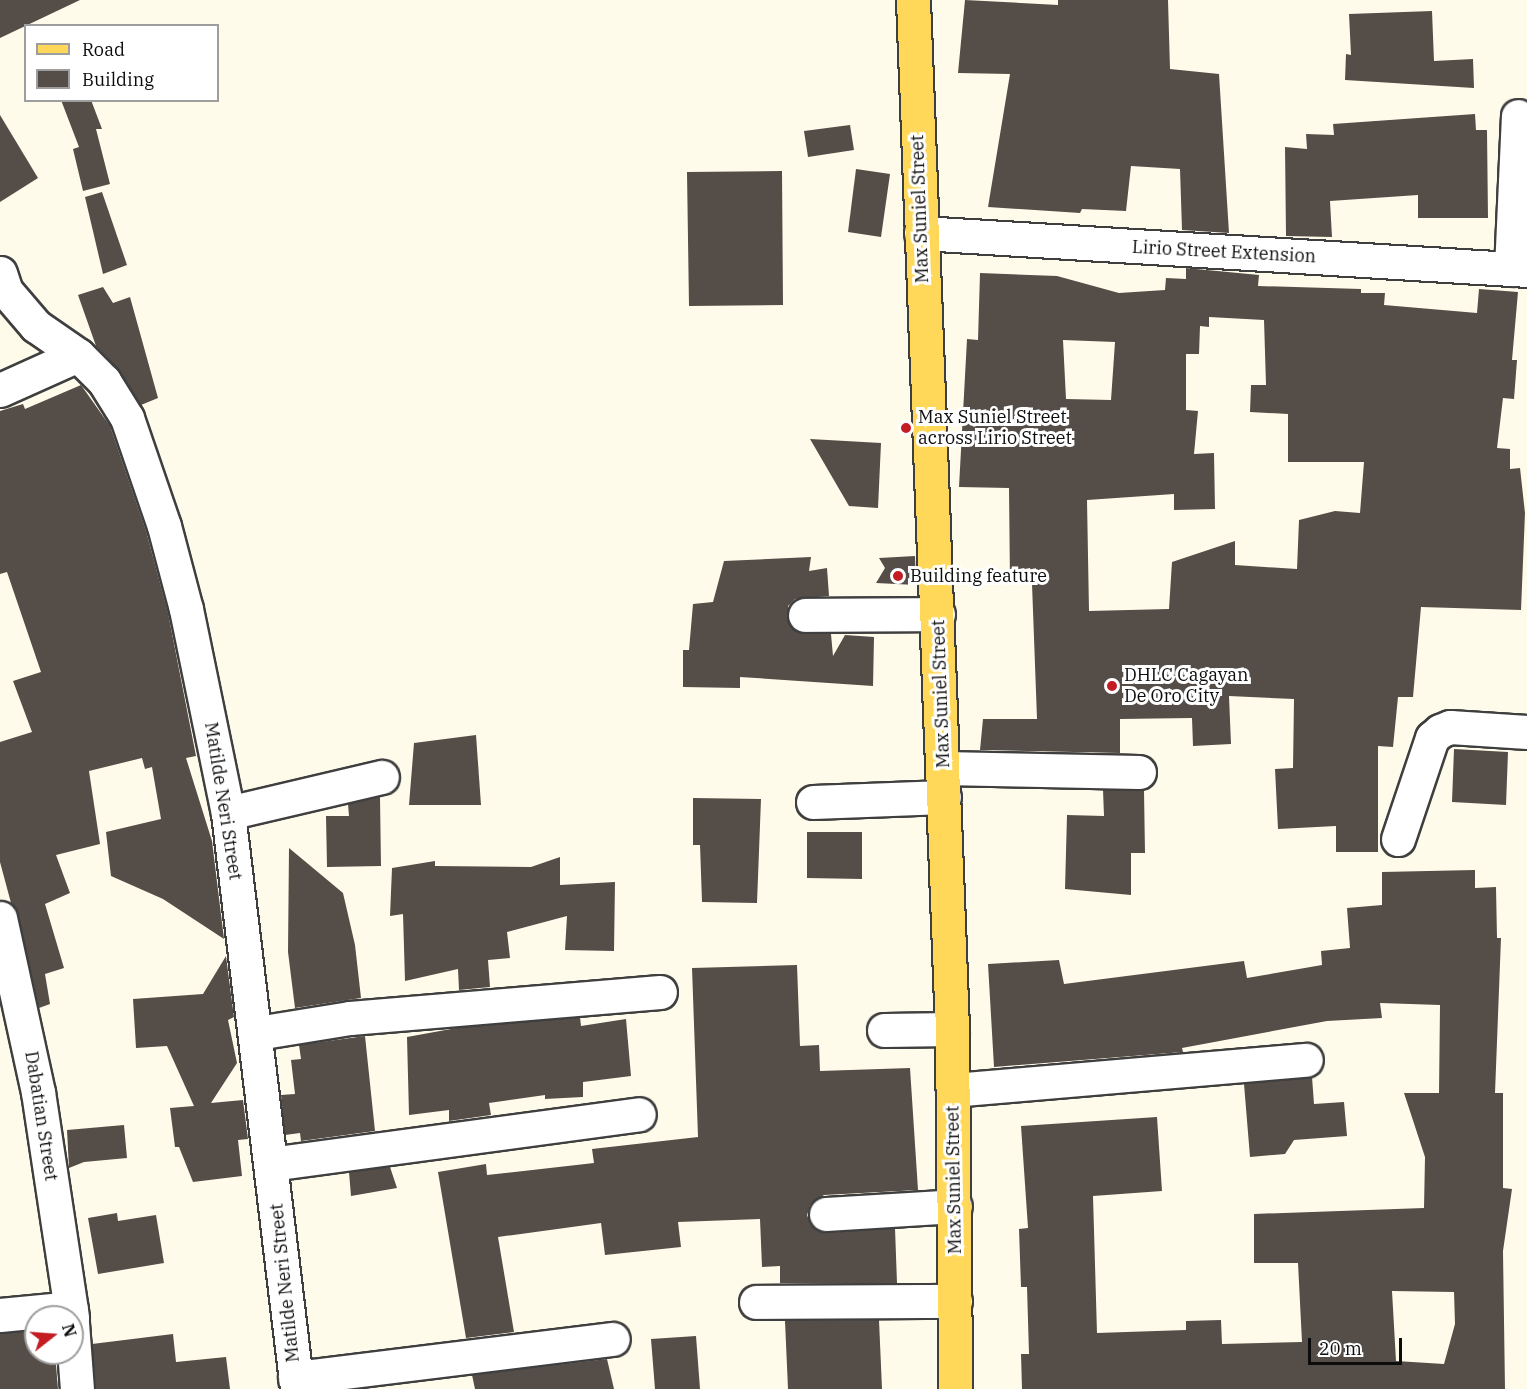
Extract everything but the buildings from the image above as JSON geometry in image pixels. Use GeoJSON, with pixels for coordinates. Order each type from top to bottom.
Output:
{"type":"FeatureCollection","features":[{"type":"Feature","properties":{"kind":"main road","name":"Max Suniel Street"},"geometry":{"type":"LineString","coordinates":[[913,0],[952,1029],[955,1389]]}},
{"type":"Feature","properties":{"kind":"street"},"geometry":{"type":"LineString","coordinates":[[1518,116],[1519,270]]}},
{"type":"Feature","properties":{"kind":"street","name":"Lirio Street Extension"},"geometry":{"type":"LineString","coordinates":[[921,233],[1519,270]]}},
{"type":"Feature","properties":{"kind":"street","name":"Matilde Neri Street"},"geometry":{"type":"LineString","coordinates":[[0,273],[6,291],[36,326],[78,355],[104,381],[127,418],[164,526],[186,609],[228,813],[257,1033],[296,1383]]}},
{"type":"Feature","properties":{"kind":"street"},"geometry":{"type":"LineString","coordinates":[[0,390],[78,355]]}},
{"type":"Feature","properties":{"kind":"street"},"geometry":{"type":"LineString","coordinates":[[805,615],[938,614]]}},
{"type":"Feature","properties":{"kind":"street"},"geometry":{"type":"LineString","coordinates":[[1398,839],[1432,738],[1440,731],[1450,727],[1527,732]]}},
{"type":"Feature","properties":{"kind":"street"},"geometry":{"type":"LineString","coordinates":[[813,802],[944,782],[1139,772]]}},
{"type":"Feature","properties":{"kind":"street"},"geometry":{"type":"LineString","coordinates":[[228,813],[382,777]]}},
{"type":"Feature","properties":{"kind":"street","name":"Dabatian Street"},"geometry":{"type":"LineString","coordinates":[[0,918],[38,1092],[69,1305]]}},
{"type":"Feature","properties":{"kind":"street"},"geometry":{"type":"LineString","coordinates":[[257,1033],[350,1018],[660,993]]}},
{"type":"Feature","properties":{"kind":"street"},"geometry":{"type":"LineString","coordinates":[[884,1029],[952,1029]]}},
{"type":"Feature","properties":{"kind":"street"},"geometry":{"type":"LineString","coordinates":[[953,1090],[1306,1060]]}},
{"type":"Feature","properties":{"kind":"street"},"geometry":{"type":"LineString","coordinates":[[271,1164],[639,1114]]}},
{"type":"Feature","properties":{"kind":"street"},"geometry":{"type":"LineString","coordinates":[[826,1214],[955,1206]]}},
{"type":"Feature","properties":{"kind":"street"},"geometry":{"type":"LineString","coordinates":[[756,1302],[955,1301]]}},
{"type":"Feature","properties":{"kind":"street"},"geometry":{"type":"LineString","coordinates":[[0,1315],[24,1315]]}},
{"type":"Feature","properties":{"kind":"street"},"geometry":{"type":"LineString","coordinates":[[296,1383],[613,1339]]}},
{"type":"Feature","properties":{"kind":"street","name":"Dabatian Street"},"geometry":{"type":"LineString","coordinates":[[75,1365],[77,1389]]}},
{"type":"Feature","properties":{"kind":"place","name":"Max Suniel Street across Lirio Street"},"geometry":{"type":"Point","coordinates":[906,428]}},
{"type":"Feature","properties":{"kind":"place","name":"Building feature"},"geometry":{"type":"Point","coordinates":[898,576]}},
{"type":"Feature","properties":{"kind":"place","name":"DHLC Cagayan De Oro City"},"geometry":{"type":"Point","coordinates":[1112,686]}}]}
